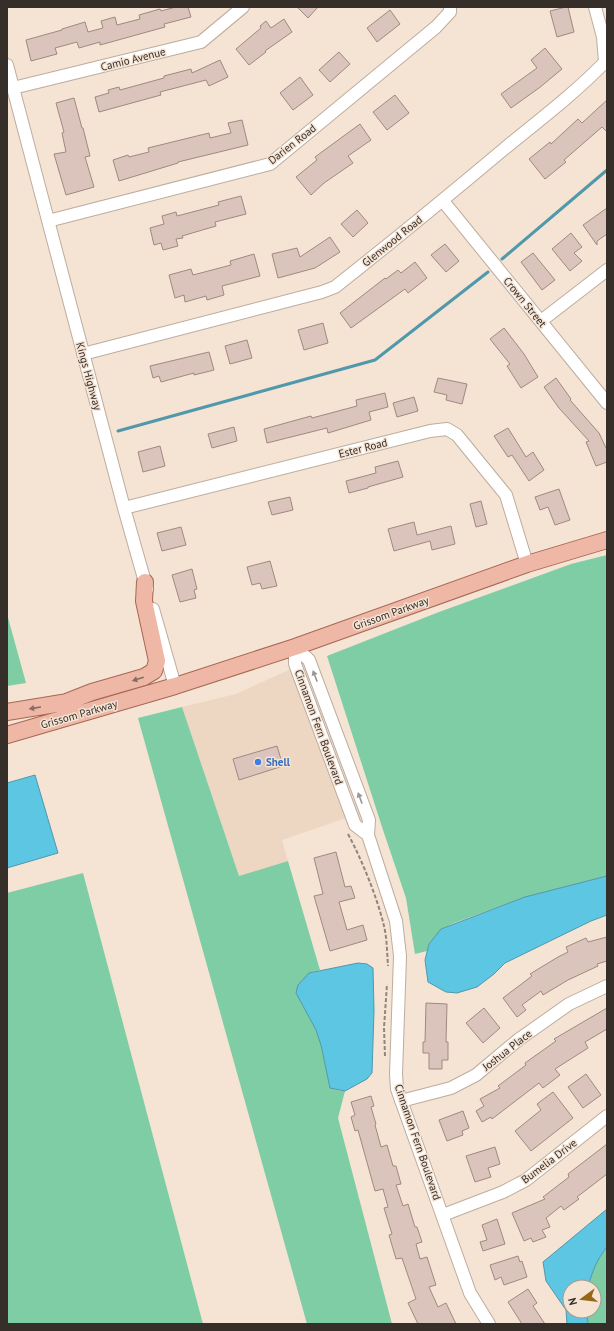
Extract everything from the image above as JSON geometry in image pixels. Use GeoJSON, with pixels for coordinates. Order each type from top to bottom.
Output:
{"type":"FeatureCollection","features":[{"type":"Feature","properties":{"kind":"main road","name":"Grissom Parkway"},"geometry":{"type":"LineString","coordinates":[[7,735],[175,686],[295,647],[527,564],[607,540]]}},
{"type":"Feature","properties":{"kind":"main road"},"geometry":{"type":"LineString","coordinates":[[64,703],[92,692],[144,677],[154,672],[157,661],[144,601],[145,582]]}},
{"type":"Feature","properties":{"kind":"main road","name":"Grissom Parkway"},"geometry":{"type":"LineString","coordinates":[[7,712],[175,686]]}},
{"type":"Feature","properties":{"kind":"street","name":"Camio Avenue"},"geometry":{"type":"LineString","coordinates":[[13,88],[201,42],[243,7]]}},
{"type":"Feature","properties":{"kind":"street","name":"Darien Road"},"geometry":{"type":"LineString","coordinates":[[48,221],[270,164],[436,27],[450,12],[450,7]]}},
{"type":"Feature","properties":{"kind":"street","name":"Glenwood Road"},"geometry":{"type":"LineString","coordinates":[[83,354],[322,292],[335,287],[443,200],[586,81],[605,62],[603,37],[595,7]]}},
{"type":"Feature","properties":{"kind":"street","name":"Kings Highway"},"geometry":{"type":"LineString","coordinates":[[7,65],[124,508],[175,686]]}},
{"type":"Feature","properties":{"kind":"street","name":"Crown Street"},"geometry":{"type":"LineString","coordinates":[[443,200],[607,403]]}},
{"type":"Feature","properties":{"kind":"street"},"geometry":{"type":"LineString","coordinates":[[540,321],[607,270]]}},
{"type":"Feature","properties":{"kind":"street","name":"Ester Road"},"geometry":{"type":"LineString","coordinates":[[124,508],[430,431],[447,429],[457,435],[506,496],[527,564]]}},
{"type":"Feature","properties":{"kind":"street","name":"Cinnamon Fern Boulevard"},"geometry":{"type":"LineString","coordinates":[[295,647],[309,660],[369,820],[368,835],[396,922],[400,956],[396,1074],[397,1089],[470,1293],[489,1324]]}},
{"type":"Feature","properties":{"kind":"street","name":"Cinnamon Fern Boulevard"},"geometry":{"type":"LineString","coordinates":[[295,647],[295,664],[355,825],[368,835]]}},
{"type":"Feature","properties":{"kind":"street"},"geometry":{"type":"LineString","coordinates":[[328,752],[342,747]]}},
{"type":"Feature","properties":{"kind":"street","name":"Joshua Place"},"geometry":{"type":"LineString","coordinates":[[401,1101],[451,1088],[476,1075],[518,1040],[569,1004],[607,986]]}},
{"type":"Feature","properties":{"kind":"street","name":"Bumelia Drive"},"geometry":{"type":"LineString","coordinates":[[443,1215],[503,1192],[526,1180],[607,1116]]}},
{"type":"Feature","properties":{"kind":"path"},"geometry":{"type":"LineString","coordinates":[[347,832],[354,844],[374,893],[384,927],[388,970]]}},
{"type":"Feature","properties":{"kind":"path"},"geometry":{"type":"LineString","coordinates":[[385,1058],[384,1028],[388,977]]}},
{"type":"Feature","properties":{"kind":"shaded area"},"geometry":{"type":"Polygon","coordinates":[[[291,669],[346,818],[282,840],[288,861],[239,876],[182,707],[236,694],[291,669]]]}},
{"type":"Feature","properties":{"kind":"green space"},"geometry":{"type":"Polygon","coordinates":[[[607,555],[607,876],[525,897],[454,923],[441,929],[429,944],[427,951],[415,954],[406,898],[327,656],[439,612],[571,564],[607,555]]]}},
{"type":"Feature","properties":{"kind":"green space"},"geometry":{"type":"Polygon","coordinates":[[[7,614],[26,683],[7,686],[7,614]]]}},
{"type":"Feature","properties":{"kind":"green space"},"geometry":{"type":"Polygon","coordinates":[[[182,707],[239,876],[288,861],[320,970],[309,973],[296,993],[316,1030],[321,1045],[330,1087],[336,1090],[345,1091],[338,1118],[392,1324],[307,1324],[138,718],[182,707]]]}},
{"type":"Feature","properties":{"kind":"green space"},"geometry":{"type":"Polygon","coordinates":[[[83,873],[203,1324],[7,1324],[7,893],[83,873]]]}},
{"type":"Feature","properties":{"kind":"green space"},"geometry":{"type":"Polygon","coordinates":[[[607,1247],[607,1324],[587,1324],[587,1319],[602,1319],[602,1279],[590,1279],[600,1256],[607,1247]]]}},
{"type":"Feature","properties":{"kind":"water"},"geometry":{"type":"Polygon","coordinates":[[[35,775],[58,853],[7,868],[7,783],[35,775]]]}},
{"type":"Feature","properties":{"kind":"water"},"geometry":{"type":"Polygon","coordinates":[[[607,876],[607,915],[591,921],[505,963],[477,987],[457,993],[446,992],[428,982],[425,960],[429,944],[441,929],[525,897],[607,876]]]}},
{"type":"Feature","properties":{"kind":"water"},"geometry":{"type":"Polygon","coordinates":[[[358,963],[367,964],[373,968],[374,1011],[372,1073],[367,1079],[345,1091],[330,1088],[321,1045],[316,1030],[296,993],[298,985],[309,973],[358,963]]]}},
{"type":"Feature","properties":{"kind":"water"},"geometry":{"type":"Polygon","coordinates":[[[607,1209],[607,1247],[600,1256],[590,1279],[562,1279],[562,1304],[546,1281],[543,1262],[607,1209]]]}},
{"type":"Feature","properties":{"kind":"water"},"geometry":{"type":"Polygon","coordinates":[[[567,1319],[587,1319],[588,1322],[587,1324],[567,1324],[567,1319]]]}},
{"type":"Feature","properties":{"kind":"building"},"geometry":{"type":"Polygon","coordinates":[[[176,7],[188,7],[191,17],[164,24],[165,27],[100,45],[100,42],[79,48],[77,42],[55,48],[57,54],[31,61],[26,40],[85,22],[88,32],[103,28],[101,21],[115,17],[117,25],[140,19],[139,15],[160,9],[161,11],[176,7]]]}},
{"type":"Feature","properties":{"kind":"building"},"geometry":{"type":"Polygon","coordinates":[[[297,7],[318,7],[308,18],[297,7]]]}},
{"type":"Feature","properties":{"kind":"building"},"geometry":{"type":"Polygon","coordinates":[[[568,7],[574,32],[557,37],[550,11],[568,7]]]}},
{"type":"Feature","properties":{"kind":"building"},"geometry":{"type":"Polygon","coordinates":[[[390,10],[400,24],[377,42],[367,28],[390,10]]]}},
{"type":"Feature","properties":{"kind":"building"},"geometry":{"type":"Polygon","coordinates":[[[284,19],[292,32],[265,51],[266,52],[249,65],[236,49],[261,28],[260,26],[266,21],[271,28],[284,19]]]}},
{"type":"Feature","properties":{"kind":"building"},"geometry":{"type":"Polygon","coordinates":[[[545,48],[562,69],[511,108],[501,94],[537,68],[531,60],[545,48]]]}},
{"type":"Feature","properties":{"kind":"building"},"geometry":{"type":"Polygon","coordinates":[[[339,52],[350,64],[330,82],[319,70],[339,52]]]}},
{"type":"Feature","properties":{"kind":"building"},"geometry":{"type":"Polygon","coordinates":[[[220,60],[228,77],[209,86],[206,80],[160,92],[161,95],[99,112],[95,97],[109,93],[108,90],[119,87],[120,90],[191,69],[192,73],[220,60]]]}},
{"type":"Feature","properties":{"kind":"building"},"geometry":{"type":"Polygon","coordinates":[[[300,77],[313,95],[293,110],[280,93],[300,77]]]}},
{"type":"Feature","properties":{"kind":"building"},"geometry":{"type":"Polygon","coordinates":[[[395,95],[409,113],[387,130],[373,112],[395,95]]]}},
{"type":"Feature","properties":{"kind":"building"},"geometry":{"type":"Polygon","coordinates":[[[74,98],[90,156],[85,157],[94,187],[66,195],[54,154],[66,152],[62,133],[64,132],[56,103],[74,98]]]}},
{"type":"Feature","properties":{"kind":"building"},"geometry":{"type":"Polygon","coordinates":[[[607,100],[607,132],[602,127],[564,160],[566,162],[545,179],[529,159],[550,142],[551,144],[578,119],[582,123],[607,100]]]}},
{"type":"Feature","properties":{"kind":"building"},"geometry":{"type":"Polygon","coordinates":[[[242,120],[248,145],[178,162],[119,181],[113,160],[128,155],[129,157],[149,152],[148,148],[209,133],[210,138],[231,133],[228,123],[242,120]]]}},
{"type":"Feature","properties":{"kind":"building"},"geometry":{"type":"Polygon","coordinates":[[[360,124],[371,140],[348,156],[353,163],[324,183],[311,195],[296,177],[317,160],[315,157],[360,124]]]}},
{"type":"Feature","properties":{"kind":"building"},"geometry":{"type":"Polygon","coordinates":[[[241,196],[246,214],[215,222],[216,226],[182,236],[183,238],[176,239],[178,246],[163,250],[161,243],[154,245],[150,228],[164,224],[162,216],[176,212],[177,216],[219,205],[218,202],[241,196]]]}},
{"type":"Feature","properties":{"kind":"building"},"geometry":{"type":"Polygon","coordinates":[[[607,208],[607,234],[597,241],[597,245],[583,225],[607,208]]]}},
{"type":"Feature","properties":{"kind":"building"},"geometry":{"type":"Polygon","coordinates":[[[357,210],[368,223],[353,237],[341,224],[357,210]]]}},
{"type":"Feature","properties":{"kind":"building"},"geometry":{"type":"Polygon","coordinates":[[[571,233],[582,247],[574,253],[582,261],[570,271],[552,249],[571,233]]]}},
{"type":"Feature","properties":{"kind":"building"},"geometry":{"type":"Polygon","coordinates":[[[330,237],[340,252],[315,268],[278,278],[272,254],[297,248],[300,257],[330,237]]]}},
{"type":"Feature","properties":{"kind":"building"},"geometry":{"type":"Polygon","coordinates":[[[445,244],[459,261],[446,272],[431,255],[445,244]]]}},
{"type":"Feature","properties":{"kind":"building"},"geometry":{"type":"Polygon","coordinates":[[[533,253],[555,280],[542,290],[521,262],[533,253]]]}},
{"type":"Feature","properties":{"kind":"building"},"geometry":{"type":"Polygon","coordinates":[[[254,254],[260,276],[222,286],[224,295],[207,300],[206,296],[185,302],[184,295],[175,298],[169,275],[191,269],[193,275],[231,265],[230,261],[254,254]]]}},
{"type":"Feature","properties":{"kind":"building"},"geometry":{"type":"Polygon","coordinates":[[[415,262],[427,278],[408,293],[405,289],[351,328],[340,313],[385,278],[386,279],[398,270],[401,273],[415,262]]]}},
{"type":"Feature","properties":{"kind":"building"},"geometry":{"type":"Polygon","coordinates":[[[323,323],[328,343],[304,350],[298,330],[323,323]]]}},
{"type":"Feature","properties":{"kind":"building"},"geometry":{"type":"Polygon","coordinates":[[[504,328],[524,354],[538,377],[521,388],[507,366],[510,364],[490,339],[504,328]]]}},
{"type":"Feature","properties":{"kind":"building"},"geometry":{"type":"Polygon","coordinates":[[[247,340],[252,358],[230,364],[225,346],[247,340]]]}},
{"type":"Feature","properties":{"kind":"building"},"geometry":{"type":"Polygon","coordinates":[[[209,352],[214,370],[194,375],[194,373],[161,382],[159,376],[153,378],[150,366],[209,352]]]}},
{"type":"Feature","properties":{"kind":"building"},"geometry":{"type":"Polygon","coordinates":[[[438,378],[467,384],[462,404],[446,400],[447,395],[434,392],[438,378]]]}},
{"type":"Feature","properties":{"kind":"building"},"geometry":{"type":"Polygon","coordinates":[[[556,378],[571,399],[570,400],[599,433],[607,450],[607,462],[596,466],[586,442],[589,441],[559,408],[544,387],[556,378]]]}},
{"type":"Feature","properties":{"kind":"building"},"geometry":{"type":"Polygon","coordinates":[[[385,393],[388,407],[369,412],[371,420],[328,433],[327,428],[267,443],[264,429],[311,416],[312,418],[357,406],[356,400],[385,393]]]}},
{"type":"Feature","properties":{"kind":"building"},"geometry":{"type":"Polygon","coordinates":[[[414,397],[418,411],[397,417],[393,403],[414,397]]]}},
{"type":"Feature","properties":{"kind":"building"},"geometry":{"type":"Polygon","coordinates":[[[234,427],[237,441],[212,448],[208,434],[234,427]]]}},
{"type":"Feature","properties":{"kind":"building"},"geometry":{"type":"Polygon","coordinates":[[[508,428],[526,457],[533,452],[544,470],[529,481],[512,455],[508,457],[494,436],[508,428]]]}},
{"type":"Feature","properties":{"kind":"building"},"geometry":{"type":"Polygon","coordinates":[[[160,446],[165,466],[143,472],[138,452],[160,446]]]}},
{"type":"Feature","properties":{"kind":"building"},"geometry":{"type":"Polygon","coordinates":[[[398,461],[403,477],[349,493],[346,481],[376,473],[375,467],[398,461]]]}},
{"type":"Feature","properties":{"kind":"building"},"geometry":{"type":"Polygon","coordinates":[[[559,489],[570,520],[555,525],[548,507],[540,510],[535,497],[559,489]]]}},
{"type":"Feature","properties":{"kind":"building"},"geometry":{"type":"Polygon","coordinates":[[[290,497],[293,510],[272,515],[268,502],[290,497]]]}},
{"type":"Feature","properties":{"kind":"building"},"geometry":{"type":"Polygon","coordinates":[[[481,501],[487,524],[476,527],[470,504],[481,501]]]}},
{"type":"Feature","properties":{"kind":"building"},"geometry":{"type":"Polygon","coordinates":[[[414,522],[417,535],[451,526],[455,544],[432,550],[430,541],[394,551],[388,529],[414,522]]]}},
{"type":"Feature","properties":{"kind":"building"},"geometry":{"type":"Polygon","coordinates":[[[181,527],[186,545],[162,551],[157,533],[181,527]]]}},
{"type":"Feature","properties":{"kind":"building"},"geometry":{"type":"Polygon","coordinates":[[[270,561],[277,586],[262,589],[260,583],[252,585],[247,567],[270,561]]]}},
{"type":"Feature","properties":{"kind":"building"},"geometry":{"type":"Polygon","coordinates":[[[192,569],[197,589],[194,590],[196,598],[180,602],[172,575],[192,569]]]}},
{"type":"Feature","properties":{"kind":"building","name":"Shell"},"geometry":{"type":"Polygon","coordinates":[[[277,746],[283,766],[239,780],[233,759],[277,746]]]}},
{"type":"Feature","properties":{"kind":"building"},"geometry":{"type":"Polygon","coordinates":[[[336,852],[345,887],[351,886],[355,898],[339,902],[347,930],[363,925],[367,940],[330,951],[314,896],[323,894],[314,858],[336,852]]]}},
{"type":"Feature","properties":{"kind":"building"},"geometry":{"type":"Polygon","coordinates":[[[607,937],[607,961],[597,964],[598,966],[568,980],[543,995],[541,991],[522,1005],[526,1010],[517,1017],[503,998],[532,976],[530,974],[568,952],[566,947],[586,938],[588,942],[607,937]]]}},
{"type":"Feature","properties":{"kind":"building"},"geometry":{"type":"Polygon","coordinates":[[[426,1003],[447,1004],[446,1042],[448,1042],[448,1060],[442,1060],[442,1069],[429,1069],[429,1053],[423,1053],[423,1042],[425,1042],[426,1003]]]}},
{"type":"Feature","properties":{"kind":"building"},"geometry":{"type":"Polygon","coordinates":[[[484,1008],[500,1028],[483,1043],[466,1023],[484,1008]]]}},
{"type":"Feature","properties":{"kind":"building"},"geometry":{"type":"Polygon","coordinates":[[[607,1008],[607,1029],[585,1042],[588,1048],[555,1069],[560,1075],[543,1088],[539,1083],[492,1119],[491,1117],[482,1122],[476,1111],[484,1106],[480,1099],[500,1088],[498,1086],[526,1065],[525,1063],[556,1041],[554,1039],[607,1008]]]}},
{"type":"Feature","properties":{"kind":"building"},"geometry":{"type":"Polygon","coordinates":[[[586,1074],[601,1095],[583,1108],[568,1087],[586,1074]]]}},
{"type":"Feature","properties":{"kind":"building"},"geometry":{"type":"Polygon","coordinates":[[[553,1092],[573,1118],[531,1151],[515,1131],[541,1110],[537,1104],[553,1092]]]}},
{"type":"Feature","properties":{"kind":"building"},"geometry":{"type":"Polygon","coordinates":[[[371,1096],[374,1106],[371,1107],[381,1147],[387,1145],[393,1166],[396,1166],[401,1184],[396,1185],[403,1206],[408,1204],[415,1227],[417,1227],[422,1242],[416,1244],[420,1259],[427,1257],[436,1285],[429,1287],[438,1307],[446,1303],[456,1324],[418,1324],[408,1303],[416,1299],[402,1258],[396,1259],[389,1235],[392,1234],[384,1208],[388,1207],[383,1189],[375,1191],[358,1130],[355,1131],[351,1117],[355,1115],[351,1102],[371,1096]]]}},
{"type":"Feature","properties":{"kind":"building"},"geometry":{"type":"Polygon","coordinates":[[[463,1111],[469,1128],[462,1131],[463,1135],[447,1141],[439,1120],[463,1111]]]}},
{"type":"Feature","properties":{"kind":"building"},"geometry":{"type":"Polygon","coordinates":[[[607,1144],[607,1174],[577,1197],[579,1199],[564,1210],[561,1206],[546,1218],[550,1227],[542,1230],[546,1237],[533,1242],[531,1238],[524,1241],[512,1213],[545,1199],[543,1197],[569,1177],[568,1174],[607,1144]]]}},
{"type":"Feature","properties":{"kind":"building"},"geometry":{"type":"Polygon","coordinates":[[[495,1147],[500,1164],[488,1168],[491,1177],[475,1182],[466,1156],[495,1147]]]}},
{"type":"Feature","properties":{"kind":"building"},"geometry":{"type":"Polygon","coordinates":[[[497,1219],[505,1244],[483,1251],[480,1242],[487,1240],[482,1225],[497,1219]]]}},
{"type":"Feature","properties":{"kind":"building"},"geometry":{"type":"Polygon","coordinates":[[[518,1256],[520,1262],[522,1261],[527,1277],[504,1285],[501,1277],[495,1280],[490,1265],[518,1256]]]}},
{"type":"Feature","properties":{"kind":"building"},"geometry":{"type":"Polygon","coordinates":[[[528,1289],[537,1303],[533,1306],[545,1324],[522,1324],[508,1302],[528,1289]]]}},
{"type":"Feature","properties":{"kind":"waterway"},"geometry":{"type":"LineString","coordinates":[[502,259],[607,170]]}},
{"type":"Feature","properties":{"kind":"waterway"},"geometry":{"type":"LineString","coordinates":[[118,431],[375,360],[488,272]]}},
{"type":"Feature","properties":{"kind":"place","name":"Shell"},"geometry":{"type":"Point","coordinates":[258,762]}}]}
